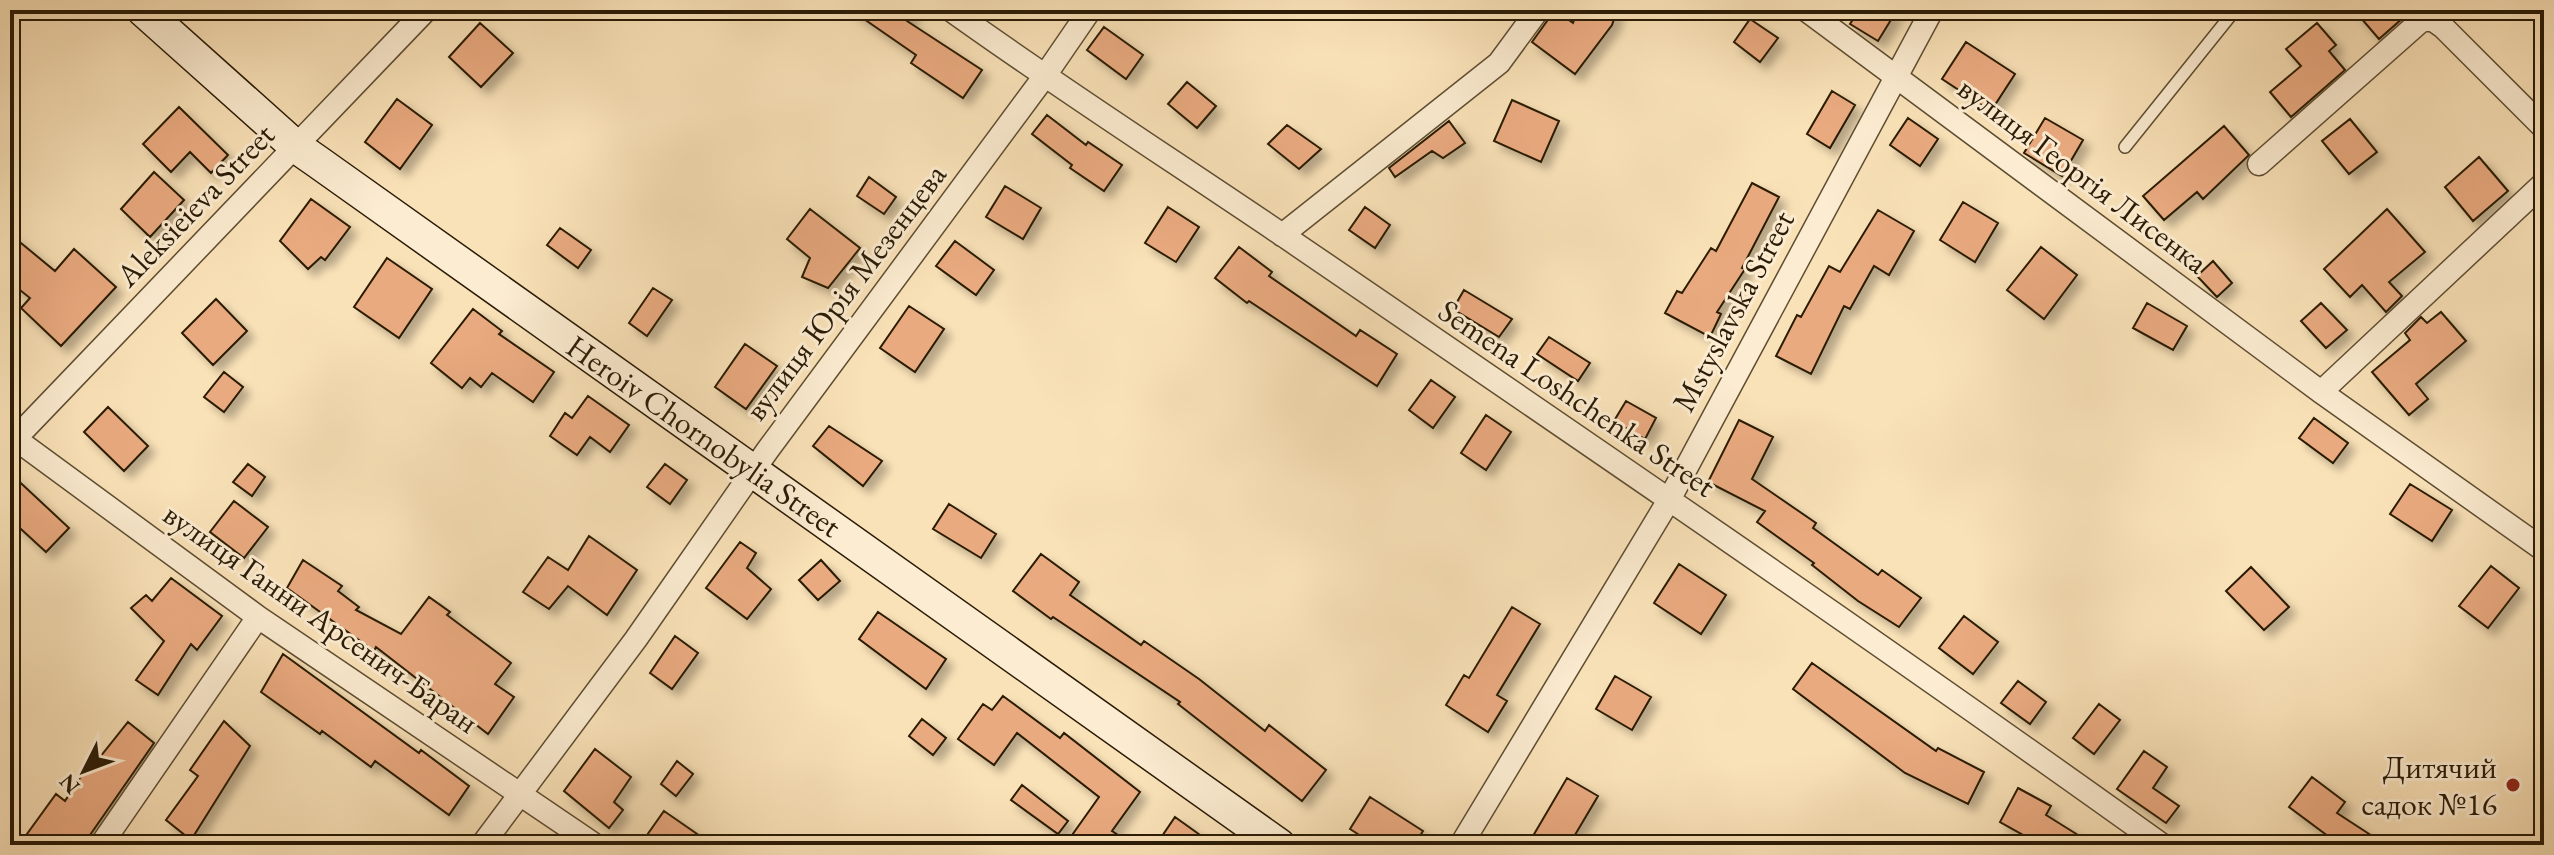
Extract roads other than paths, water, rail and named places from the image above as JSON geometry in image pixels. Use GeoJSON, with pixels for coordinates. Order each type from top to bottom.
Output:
{"type":"FeatureCollection","features":[{"type":"Feature","properties":{"kind":"main road","name":"Heroiv Chornobylia Street"},"geometry":{"type":"LineString","coordinates":[[143,10],[295,146],[1279,845]]}},
{"type":"Feature","properties":{"kind":"street","name":"Aleksieieva Street"},"geometry":{"type":"LineString","coordinates":[[12,440],[426,10]]}},
{"type":"Feature","properties":{"kind":"street","name":"Semena Loshchenka Street"},"geometry":{"type":"LineString","coordinates":[[951,10],[1044,77],[1282,235],[1923,674],[2162,845]]}},
{"type":"Feature","properties":{"kind":"street","name":"вулиця Юрія Мезенцева"},"geometry":{"type":"LineString","coordinates":[[482,845],[636,639],[753,471],[1044,77],[1090,10]]}},
{"type":"Feature","properties":{"kind":"street"},"geometry":{"type":"LineString","coordinates":[[1282,235],[1499,63],[1538,10]]}},
{"type":"Feature","properties":{"kind":"street","name":"вулиця Георгія Лисенка"},"geometry":{"type":"LineString","coordinates":[[1806,10],[2321,392],[2544,550]]}},
{"type":"Feature","properties":{"kind":"street","name":"Mstyslavska Street"},"geometry":{"type":"LineString","coordinates":[[1461,845],[1669,500],[1932,10]]}},
{"type":"Feature","properties":{"kind":"street"},"geometry":{"type":"LineString","coordinates":[[2259,164],[2422,20],[2433,20],[2443,27],[2544,128]]}},
{"type":"Feature","properties":{"kind":"street"},"geometry":{"type":"LineString","coordinates":[[2321,392],[2544,183]]}},
{"type":"Feature","properties":{"kind":"street","name":"вулиця Ганни Арсенич-Баран"},"geometry":{"type":"LineString","coordinates":[[12,440],[258,617],[595,845]]}},
{"type":"Feature","properties":{"kind":"street"},"geometry":{"type":"LineString","coordinates":[[101,845],[258,617]]}},
{"type":"Feature","properties":{"kind":"lane"},"geometry":{"type":"LineString","coordinates":[[2125,147],[2235,10]]}},
{"type":"Feature","properties":{"kind":"place","name":"Дитячий садок №16"},"geometry":{"type":"Point","coordinates":[2513,785]}}]}
